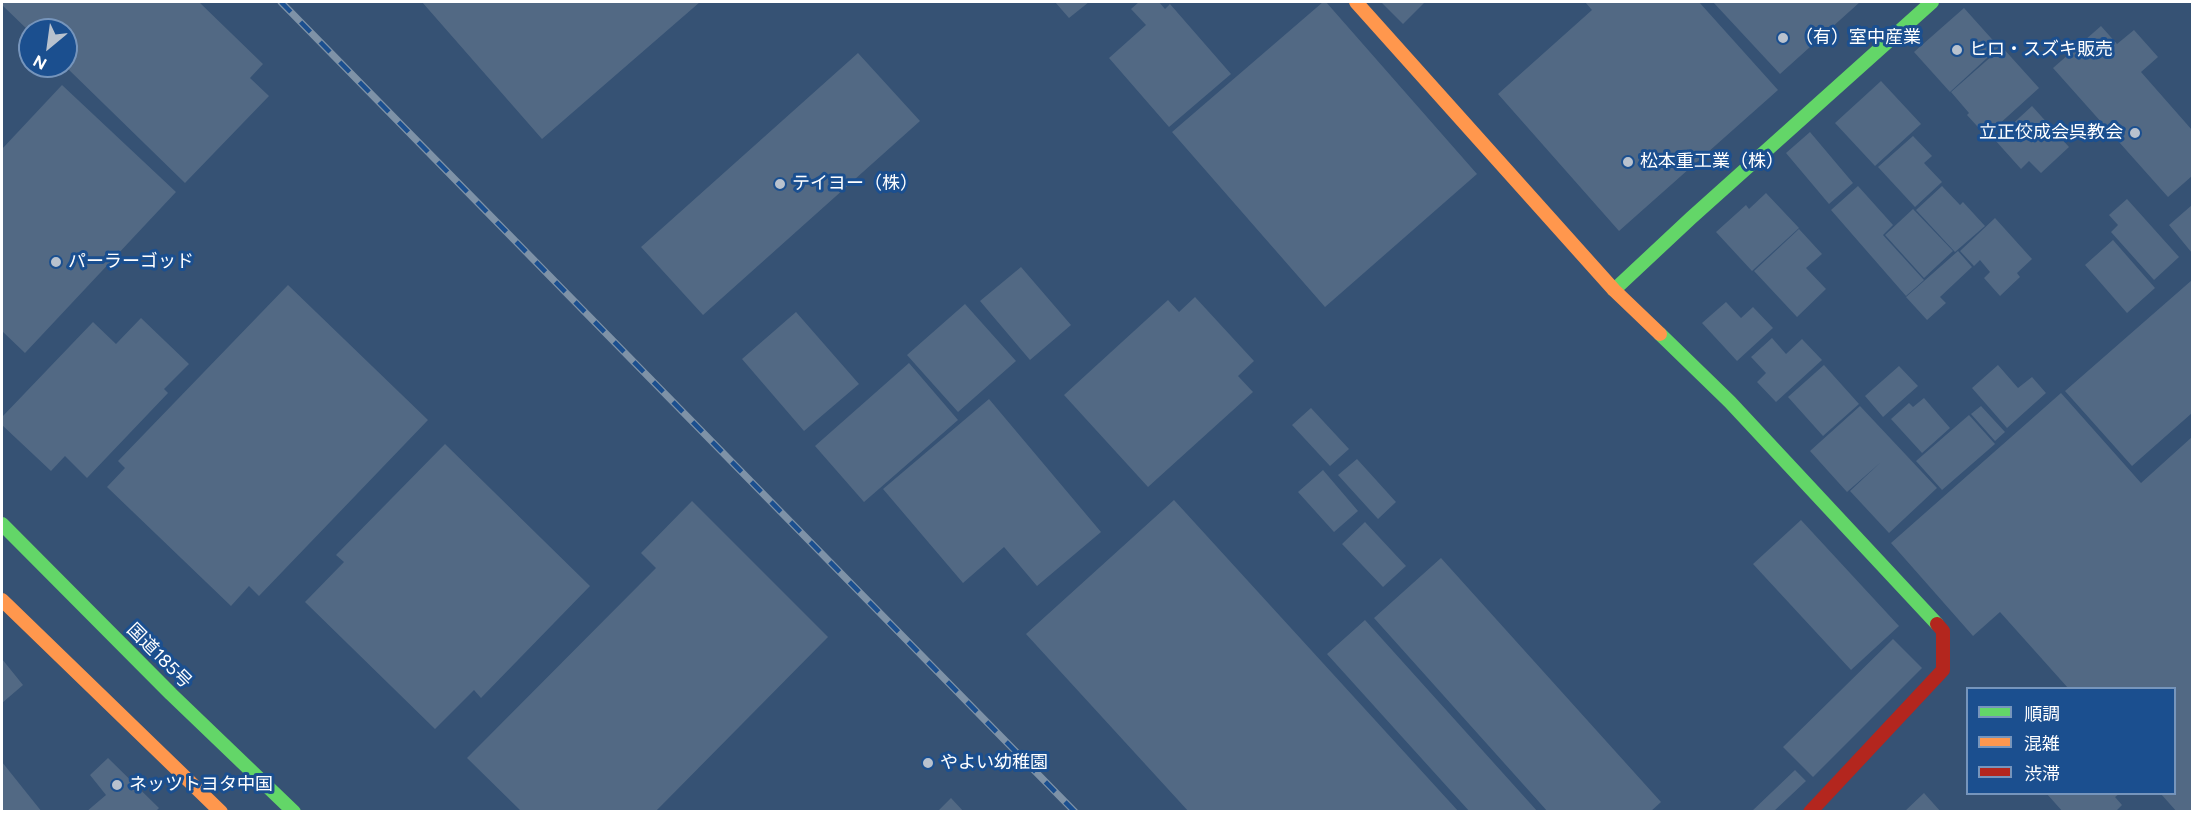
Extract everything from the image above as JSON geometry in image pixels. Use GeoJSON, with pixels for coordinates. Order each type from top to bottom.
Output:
{"type":"FeatureCollection","features":[{"type":"Feature","properties":{"kind":"main road"},"geometry":{"type":"LineString","coordinates":[[1356,2],[1614,290],[1730,402],[1943,630],[1943,670],[1810,812]]}},
{"type":"Feature","properties":{"kind":"main road"},"geometry":{"type":"LineString","coordinates":[[1614,290],[1932,2]]}},
{"type":"Feature","properties":{"kind":"main road","name":"国道185号"},"geometry":{"type":"LineString","coordinates":[[2,524],[171,694],[294,812]]}},
{"type":"Feature","properties":{"kind":"main road"},"geometry":{"type":"LineString","coordinates":[[2,600],[221,812]]}},
{"type":"Feature","properties":{"kind":"building"},"geometry":{"type":"Polygon","coordinates":[[[2,2],[199,2],[263,64],[250,78],[269,96],[185,183],[77,78],[78,18],[18,18],[18,20],[2,5],[2,2]]]}},
{"type":"Feature","properties":{"kind":"building"},"geometry":{"type":"Polygon","coordinates":[[[422,2],[700,2],[542,139],[422,2]]]}},
{"type":"Feature","properties":{"kind":"building"},"geometry":{"type":"Polygon","coordinates":[[[1055,2],[1089,2],[1069,18],[1055,2]]]}},
{"type":"Feature","properties":{"kind":"building"},"geometry":{"type":"Polygon","coordinates":[[[1139,2],[1159,2],[1165,9],[1170,4],[1231,74],[1169,127],[1109,58],[1146,25],[1131,9],[1139,2]]]}},
{"type":"Feature","properties":{"kind":"building"},"geometry":{"type":"Polygon","coordinates":[[[1323,2],[1326,2],[1477,174],[1325,307],[1172,132],[1323,2]]]}},
{"type":"Feature","properties":{"kind":"building"},"geometry":{"type":"Polygon","coordinates":[[[1381,2],[1425,2],[1403,24],[1381,2]]]}},
{"type":"Feature","properties":{"kind":"building","name":"松本重工業（株）"},"geometry":{"type":"Polygon","coordinates":[[[1585,2],[1699,2],[1778,90],[1619,231],[1498,94],[1592,10],[1585,2]]]}},
{"type":"Feature","properties":{"kind":"building","name":"（有）室中産業"},"geometry":{"type":"Polygon","coordinates":[[[1713,2],[1860,2],[1780,74],[1713,2]]]}},
{"type":"Feature","properties":{"kind":"building","name":"ヒロ・スズキ販売"},"geometry":{"type":"Polygon","coordinates":[[[1964,8],[1999,47],[1950,92],[1914,52],[1964,8]]]}},
{"type":"Feature","properties":{"kind":"building"},"geometry":{"type":"Polygon","coordinates":[[[2101,26],[2117,44],[2134,30],[2158,57],[2141,72],[2192,130],[2192,176],[2168,197],[2053,68],[2101,26]]]}},
{"type":"Feature","properties":{"kind":"building"},"geometry":{"type":"Polygon","coordinates":[[[2002,47],[2039,88],[1986,136],[1951,92],[2002,47]]]}},
{"type":"Feature","properties":{"kind":"building","name":"テイヨー（株）"},"geometry":{"type":"Polygon","coordinates":[[[858,53],[920,121],[703,315],[641,247],[858,53]]]}},
{"type":"Feature","properties":{"kind":"building"},"geometry":{"type":"Polygon","coordinates":[[[1881,81],[1921,124],[1875,166],[1835,123],[1881,81]]]}},
{"type":"Feature","properties":{"kind":"building","name":"パーラーゴッド"},"geometry":{"type":"Polygon","coordinates":[[[62,85],[176,192],[25,353],[2,331],[2,149],[62,85]]]}},
{"type":"Feature","properties":{"kind":"building"},"geometry":{"type":"Polygon","coordinates":[[[2032,106],[2069,147],[2041,173],[2029,161],[2021,169],[1995,140],[2032,106]]]}},
{"type":"Feature","properties":{"kind":"building"},"geometry":{"type":"Polygon","coordinates":[[[1810,132],[1853,183],[1829,204],[1786,153],[1810,132]]]}},
{"type":"Feature","properties":{"kind":"building"},"geometry":{"type":"Polygon","coordinates":[[[1913,136],[1932,156],[1924,163],[1942,182],[1915,207],[1878,167],[1913,136]]]}},
{"type":"Feature","properties":{"kind":"building"},"geometry":{"type":"Polygon","coordinates":[[[1858,186],[1893,225],[1883,235],[1924,280],[1906,296],[1831,210],[1858,186]]]}},
{"type":"Feature","properties":{"kind":"building"},"geometry":{"type":"Polygon","coordinates":[[[1942,186],[1960,205],[1963,202],[1985,226],[1955,252],[1916,210],[1942,186]]]}},
{"type":"Feature","properties":{"kind":"building"},"geometry":{"type":"Polygon","coordinates":[[[1766,193],[1799,228],[1752,271],[1716,232],[1746,205],[1749,209],[1766,193]]]}},
{"type":"Feature","properties":{"kind":"building"},"geometry":{"type":"Polygon","coordinates":[[[2127,199],[2179,257],[2154,280],[2111,232],[2118,225],[2109,215],[2127,199]]]}},
{"type":"Feature","properties":{"kind":"building"},"geometry":{"type":"Polygon","coordinates":[[[2192,205],[2192,253],[2169,225],[2192,205]]]}},
{"type":"Feature","properties":{"kind":"building"},"geometry":{"type":"Polygon","coordinates":[[[1913,209],[1953,251],[1924,278],[1885,235],[1913,209]]]}},
{"type":"Feature","properties":{"kind":"building"},"geometry":{"type":"Polygon","coordinates":[[[1995,218],[2032,259],[2017,273],[2020,277],[2000,296],[1984,278],[1990,272],[1980,260],[1974,266],[1960,251],[1995,218]]]}},
{"type":"Feature","properties":{"kind":"building"},"geometry":{"type":"Polygon","coordinates":[[[1799,229],[1822,254],[1806,268],[1826,289],[1797,317],[1754,271],[1799,229]]]}},
{"type":"Feature","properties":{"kind":"building"},"geometry":{"type":"Polygon","coordinates":[[[2113,240],[2155,288],[2127,313],[2085,265],[2113,240]]]}},
{"type":"Feature","properties":{"kind":"building"},"geometry":{"type":"Polygon","coordinates":[[[1958,251],[1972,267],[1940,297],[1946,303],[1927,320],[1906,297],[1958,251]]]}},
{"type":"Feature","properties":{"kind":"building"},"geometry":{"type":"Polygon","coordinates":[[[1021,267],[1071,325],[1030,360],[980,301],[1021,267]]]}},
{"type":"Feature","properties":{"kind":"building"},"geometry":{"type":"Polygon","coordinates":[[[2192,280],[2192,413],[2132,466],[2065,391],[2192,280]]]}},
{"type":"Feature","properties":{"kind":"building"},"geometry":{"type":"Polygon","coordinates":[[[288,285],[428,420],[259,596],[249,586],[231,606],[107,487],[125,468],[118,461],[288,285]]]}},
{"type":"Feature","properties":{"kind":"building"},"geometry":{"type":"Polygon","coordinates":[[[1195,297],[1254,361],[1238,376],[1253,392],[1148,487],[1064,395],[1168,300],[1179,312],[1195,297]]]}},
{"type":"Feature","properties":{"kind":"building"},"geometry":{"type":"Polygon","coordinates":[[[1726,302],[1741,318],[1753,307],[1773,328],[1737,361],[1702,323],[1726,302]]]}},
{"type":"Feature","properties":{"kind":"building"},"geometry":{"type":"Polygon","coordinates":[[[965,304],[1016,361],[958,412],[907,355],[965,304]]]}},
{"type":"Feature","properties":{"kind":"building"},"geometry":{"type":"Polygon","coordinates":[[[796,312],[859,384],[804,431],[742,359],[796,312]]]}},
{"type":"Feature","properties":{"kind":"building"},"geometry":{"type":"Polygon","coordinates":[[[141,318],[189,364],[164,389],[168,393],[87,478],[65,456],[51,471],[2,425],[2,417],[93,322],[116,344],[141,318]]]}},
{"type":"Feature","properties":{"kind":"building"},"geometry":{"type":"Polygon","coordinates":[[[1772,338],[1786,354],[1802,339],[1822,360],[1776,402],[1757,382],[1766,373],[1751,357],[1772,338]]]}},
{"type":"Feature","properties":{"kind":"building"},"geometry":{"type":"Polygon","coordinates":[[[909,363],[958,420],[864,502],[815,446],[909,363]]]}},
{"type":"Feature","properties":{"kind":"building"},"geometry":{"type":"Polygon","coordinates":[[[1824,365],[1859,404],[1823,436],[1788,397],[1824,365]]]}},
{"type":"Feature","properties":{"kind":"building"},"geometry":{"type":"Polygon","coordinates":[[[1998,365],[2018,388],[2032,377],[2046,393],[2007,428],[1972,388],[1998,365]]]}},
{"type":"Feature","properties":{"kind":"building"},"geometry":{"type":"Polygon","coordinates":[[[1899,366],[1918,386],[1883,417],[1865,396],[1899,366]]]}},
{"type":"Feature","properties":{"kind":"building"},"geometry":{"type":"Polygon","coordinates":[[[2061,393],[2141,483],[2192,437],[2192,812],[2177,812],[2162,795],[2176,795],[2176,687],[2067,687],[2000,612],[1973,636],[1891,543],[2061,393]]]}},
{"type":"Feature","properties":{"kind":"building"},"geometry":{"type":"Polygon","coordinates":[[[1924,398],[1950,428],[1922,453],[1891,419],[1909,403],[1913,407],[1924,398]]]}},
{"type":"Feature","properties":{"kind":"building"},"geometry":{"type":"Polygon","coordinates":[[[989,399],[1101,532],[1037,586],[1004,547],[963,583],[883,489],[989,399]]]}},
{"type":"Feature","properties":{"kind":"building"},"geometry":{"type":"Polygon","coordinates":[[[1860,406],[1937,488],[1889,533],[1850,491],[1881,462],[1847,492],[1810,451],[1860,406]]]}},
{"type":"Feature","properties":{"kind":"building"},"geometry":{"type":"Polygon","coordinates":[[[1981,406],[2005,432],[1995,441],[1971,414],[1981,406]]]}},
{"type":"Feature","properties":{"kind":"building"},"geometry":{"type":"Polygon","coordinates":[[[1311,408],[1349,449],[1330,466],[1292,425],[1311,408]]]}},
{"type":"Feature","properties":{"kind":"building"},"geometry":{"type":"Polygon","coordinates":[[[1969,415],[1995,444],[1942,490],[1916,461],[1969,415]]]}},
{"type":"Feature","properties":{"kind":"building"},"geometry":{"type":"Polygon","coordinates":[[[445,444],[590,586],[481,698],[474,690],[435,729],[305,602],[344,562],[336,555],[445,444]]]}},
{"type":"Feature","properties":{"kind":"building"},"geometry":{"type":"Polygon","coordinates":[[[1357,459],[1396,502],[1378,519],[1338,475],[1357,459]]]}},
{"type":"Feature","properties":{"kind":"building"},"geometry":{"type":"Polygon","coordinates":[[[1323,470],[1358,511],[1334,532],[1298,492],[1323,470]]]}},
{"type":"Feature","properties":{"kind":"building"},"geometry":{"type":"Polygon","coordinates":[[[1174,500],[1459,812],[1189,812],[1026,634],[1174,500]]]}},
{"type":"Feature","properties":{"kind":"building"},"geometry":{"type":"Polygon","coordinates":[[[692,501],[828,637],[655,812],[522,812],[467,758],[656,568],[641,553],[692,501]]]}},
{"type":"Feature","properties":{"kind":"building"},"geometry":{"type":"Polygon","coordinates":[[[1801,520],[1899,626],[1851,670],[1753,564],[1801,520]]]}},
{"type":"Feature","properties":{"kind":"building"},"geometry":{"type":"Polygon","coordinates":[[[1365,522],[1406,566],[1383,587],[1342,544],[1365,522]]]}},
{"type":"Feature","properties":{"kind":"building"},"geometry":{"type":"Polygon","coordinates":[[[1441,558],[1661,802],[1650,812],[1548,812],[1374,618],[1441,558]]]}},
{"type":"Feature","properties":{"kind":"building"},"geometry":{"type":"Polygon","coordinates":[[[1365,620],[1538,812],[1470,812],[1327,654],[1365,620]]]}},
{"type":"Feature","properties":{"kind":"building"},"geometry":{"type":"Polygon","coordinates":[[[1893,639],[1922,668],[1813,777],[1783,747],[1893,639]]]}},
{"type":"Feature","properties":{"kind":"building"},"geometry":{"type":"Polygon","coordinates":[[[2,659],[23,685],[2,703],[2,659]]]}},
{"type":"Feature","properties":{"kind":"building","name":"ネッツトヨタ中国"},"geometry":{"type":"Polygon","coordinates":[[[108,758],[159,808],[155,812],[86,812],[106,795],[90,775],[108,758]]]}},
{"type":"Feature","properties":{"kind":"building"},"geometry":{"type":"Polygon","coordinates":[[[2,762],[42,812],[2,812],[2,762]]]}},
{"type":"Feature","properties":{"kind":"building"},"geometry":{"type":"Polygon","coordinates":[[[1795,770],[1806,781],[1773,812],[1751,812],[1795,770]]]}},
{"type":"Feature","properties":{"kind":"building"},"geometry":{"type":"Polygon","coordinates":[[[1924,793],[1941,812],[1904,812],[1924,793]]]}},
{"type":"Feature","properties":{"kind":"building"},"geometry":{"type":"Polygon","coordinates":[[[2048,795],[2118,795],[2115,797],[2122,805],[2115,812],[2063,812],[2048,795]]]}},
{"type":"Feature","properties":{"kind":"building"},"geometry":{"type":"Polygon","coordinates":[[[951,798],[964,812],[937,812],[951,798]]]}},
{"type":"Feature","properties":{"kind":"railway"},"geometry":{"type":"LineString","coordinates":[[281,2],[1075,812]]}},
{"type":"Feature","properties":{"kind":"traffic: fast"},"geometry":{"type":"LineString","coordinates":[[1614,290],[1932,2]]}},
{"type":"Feature","properties":{"kind":"traffic: fast"},"geometry":{"type":"LineString","coordinates":[[1660,334],[1730,402],[1937,624]]}},
{"type":"Feature","properties":{"kind":"traffic: fast"},"geometry":{"type":"LineString","coordinates":[[2,524],[171,694],[294,812]]}},
{"type":"Feature","properties":{"kind":"traffic: slow"},"geometry":{"type":"LineString","coordinates":[[1356,2],[1614,290],[1660,334]]}},
{"type":"Feature","properties":{"kind":"traffic: slow"},"geometry":{"type":"LineString","coordinates":[[2,600],[221,812]]}},
{"type":"Feature","properties":{"kind":"traffic: jam"},"geometry":{"type":"LineString","coordinates":[[1810,812],[1943,670],[1943,631],[1937,624]]}},
{"type":"Feature","properties":{"kind":"place","name":"（有）室中産業"},"geometry":{"type":"Point","coordinates":[1783,38]}},
{"type":"Feature","properties":{"kind":"place","name":"ヒロ・スズキ販売"},"geometry":{"type":"Point","coordinates":[1957,50]}},
{"type":"Feature","properties":{"kind":"place","name":"立正佼成会呉教会"},"geometry":{"type":"Point","coordinates":[2135,133]}},
{"type":"Feature","properties":{"kind":"place","name":"松本重工業（株）"},"geometry":{"type":"Point","coordinates":[1628,162]}},
{"type":"Feature","properties":{"kind":"place","name":"テイヨー（株）"},"geometry":{"type":"Point","coordinates":[780,184]}},
{"type":"Feature","properties":{"kind":"place","name":"パーラーゴッド"},"geometry":{"type":"Point","coordinates":[56,262]}},
{"type":"Feature","properties":{"kind":"place","name":"やよい幼稚園"},"geometry":{"type":"Point","coordinates":[928,763]}},
{"type":"Feature","properties":{"kind":"place","name":"ネッツトヨタ中国"},"geometry":{"type":"Point","coordinates":[117,785]}}]}
